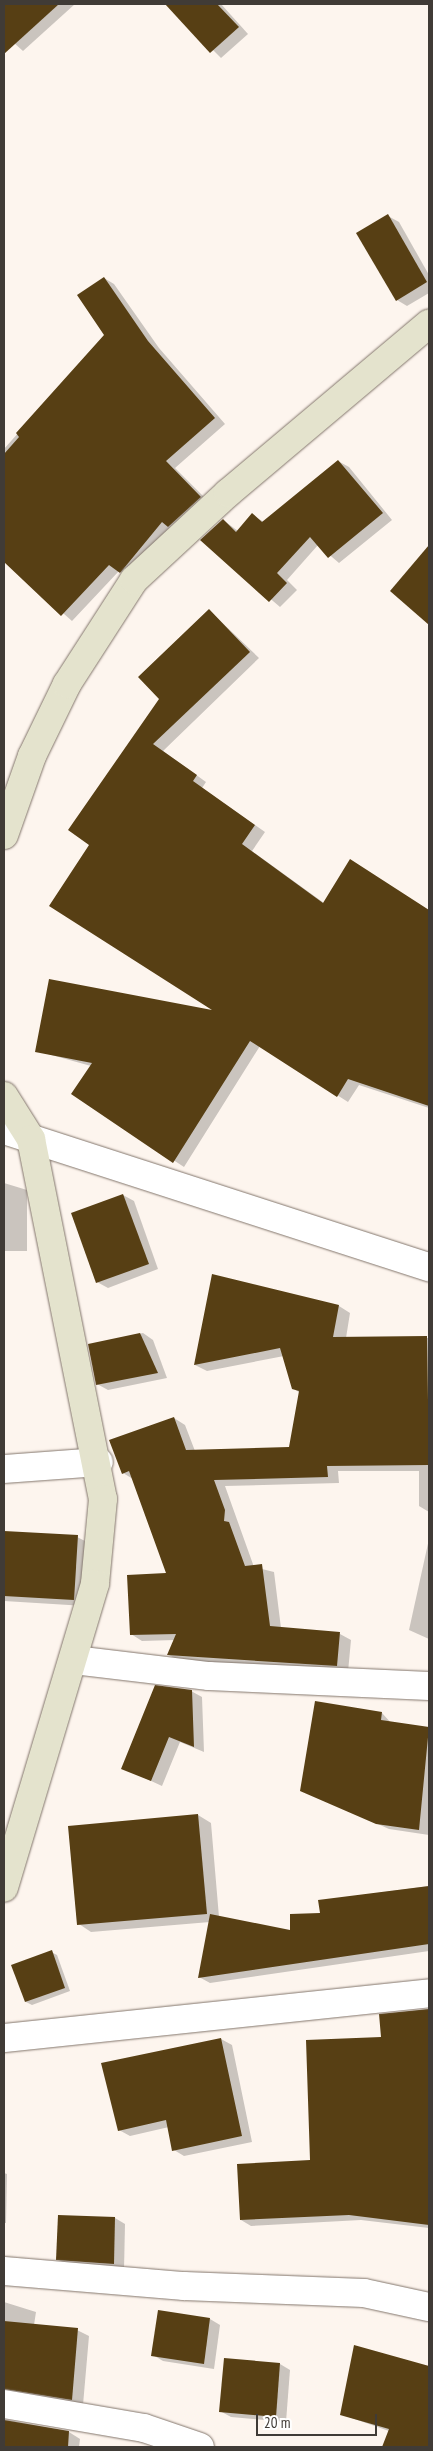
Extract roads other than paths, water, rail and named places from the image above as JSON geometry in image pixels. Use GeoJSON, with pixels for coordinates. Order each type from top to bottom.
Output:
{"type":"FeatureCollection","features":[{"type":"Feature","properties":{"kind":"street"},"geometry":{"type":"LineString","coordinates":[[4,835],[32,756],[67,684],[134,580],[428,326]]}},
{"type":"Feature","properties":{"kind":"street"},"geometry":{"type":"LineString","coordinates":[[4,1096],[31,1139],[99,1462],[103,1499],[99,1552],[74,1660],[4,1888]]}},
{"type":"Feature","properties":{"kind":"street"},"geometry":{"type":"LineString","coordinates":[[4,1130],[427,1259]]}},
{"type":"Feature","properties":{"kind":"street"},"geometry":{"type":"LineString","coordinates":[[4,1469],[99,1462]]}},
{"type":"Feature","properties":{"kind":"street"},"geometry":{"type":"LineString","coordinates":[[74,1660],[209,1676],[429,1686]]}},
{"type":"Feature","properties":{"kind":"street"},"geometry":{"type":"LineString","coordinates":[[4,2038],[429,1993]]}},
{"type":"Feature","properties":{"kind":"street"},"geometry":{"type":"LineString","coordinates":[[4,2271],[128,2282],[364,2293],[429,2307]]}},
{"type":"Feature","properties":{"kind":"street"},"geometry":{"type":"LineString","coordinates":[[4,2404],[144,2428],[200,2447]]}}]}
